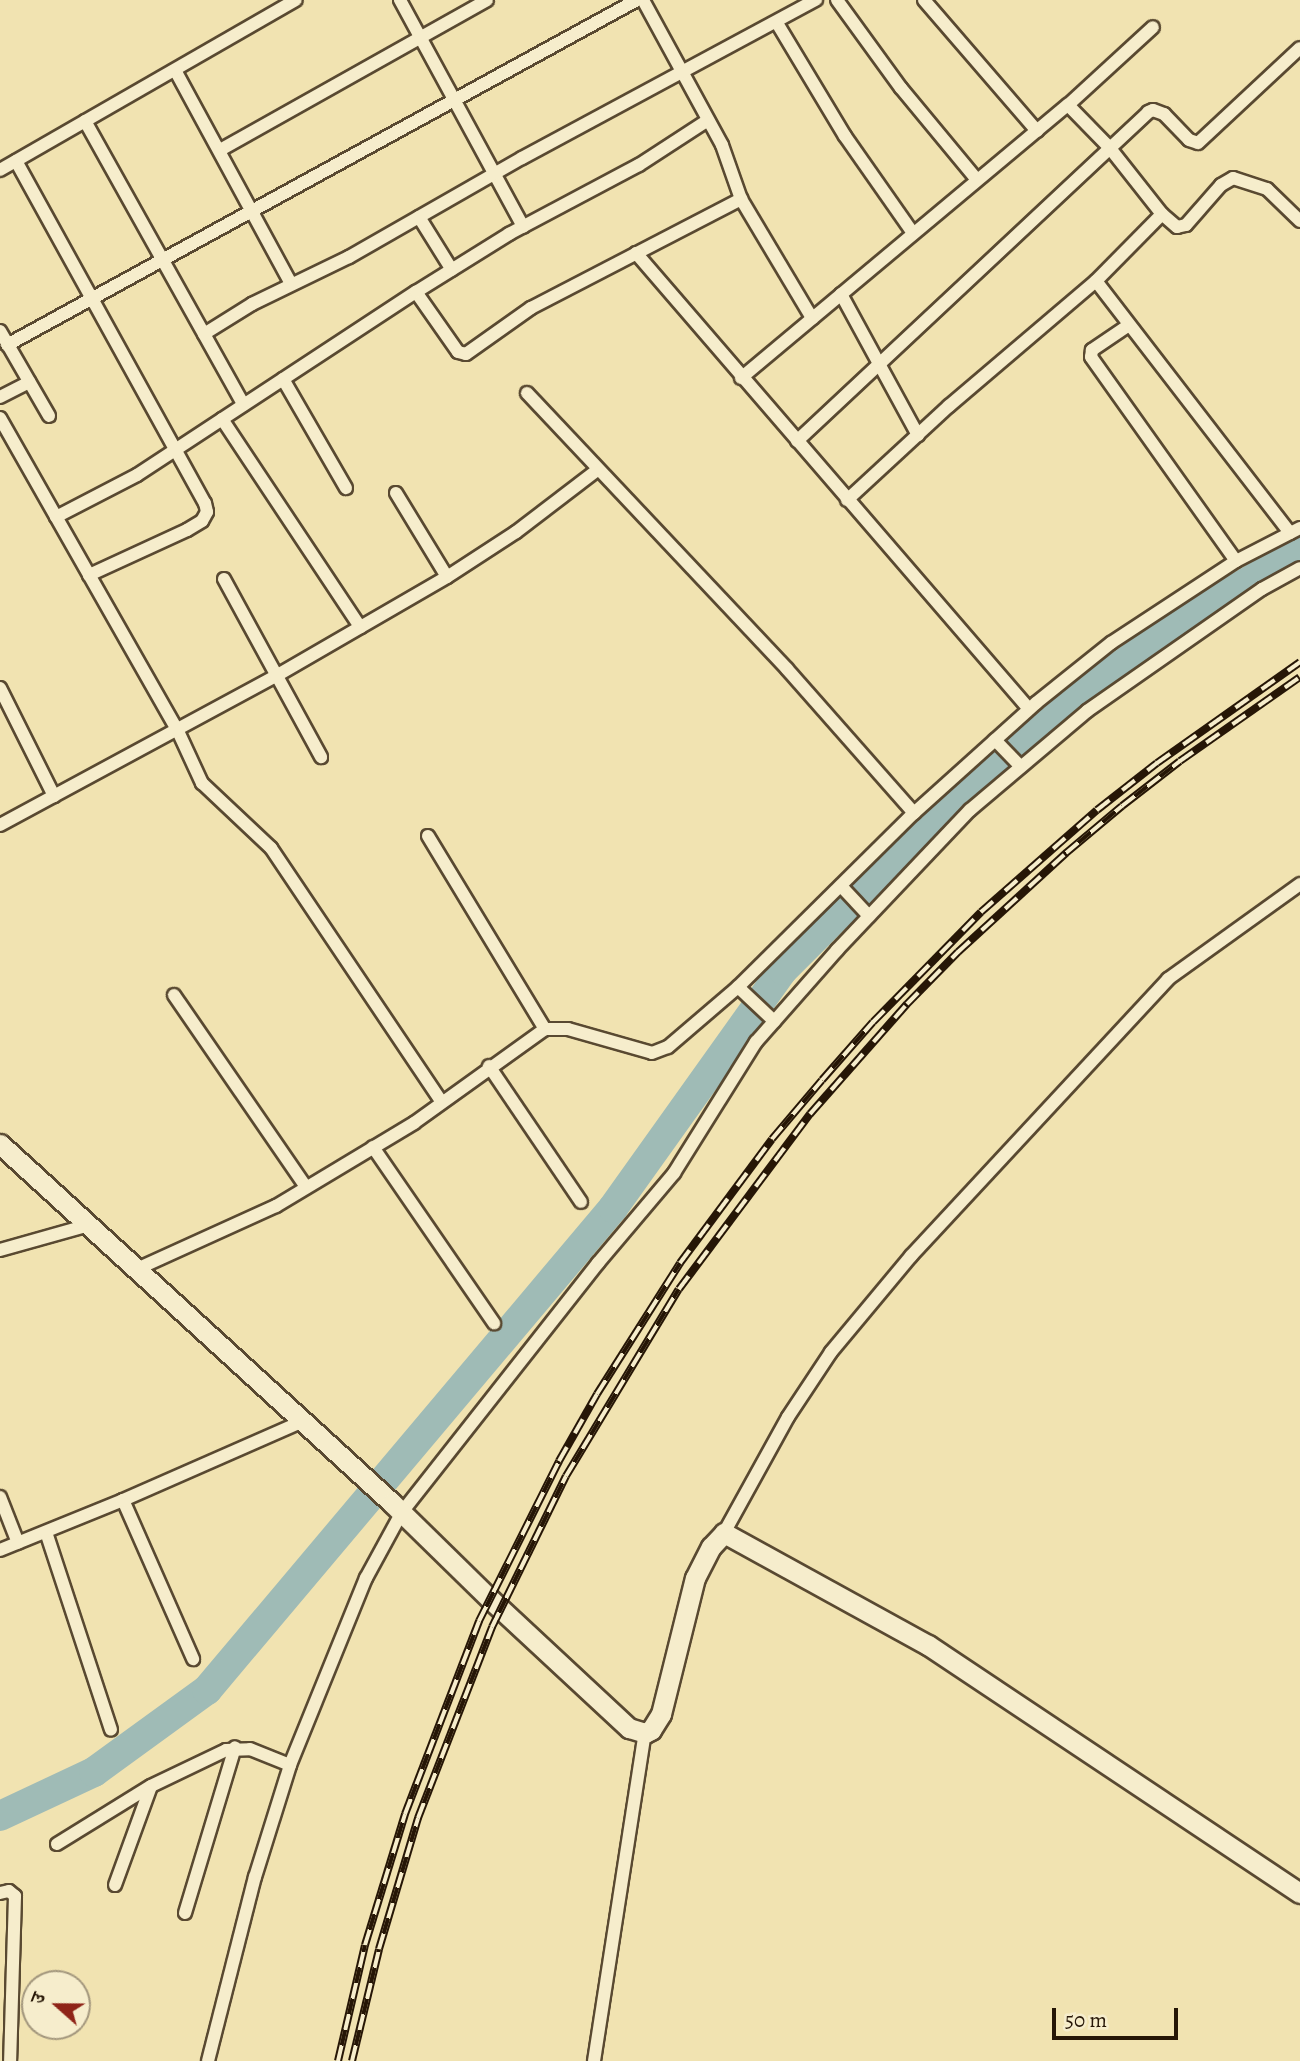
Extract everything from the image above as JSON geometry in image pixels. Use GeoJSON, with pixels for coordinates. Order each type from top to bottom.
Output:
{"type":"FeatureCollection","features":[{"type":"Feature","properties":{"kind":"street"},"geometry":{"type":"LineString","coordinates":[[0,170],[296,0]]}},
{"type":"Feature","properties":{"kind":"street"},"geometry":{"type":"LineString","coordinates":[[400,0],[523,227]]}},
{"type":"Feature","properties":{"kind":"street"},"geometry":{"type":"LineString","coordinates":[[220,150],[486,0]]}},
{"type":"Feature","properties":{"kind":"street"},"geometry":{"type":"LineString","coordinates":[[7,345],[640,0],[722,145],[741,199],[812,318]]}},
{"type":"Feature","properties":{"kind":"street"},"geometry":{"type":"LineString","coordinates":[[204,334],[291,284],[349,257],[494,174],[817,0]]}},
{"type":"Feature","properties":{"kind":"street"},"geometry":{"type":"LineString","coordinates":[[837,0],[901,88],[977,180]]}},
{"type":"Feature","properties":{"kind":"street"},"geometry":{"type":"LineString","coordinates":[[924,0],[1037,131]]}},
{"type":"Feature","properties":{"kind":"street"},"geometry":{"type":"LineString","coordinates":[[777,23],[845,136],[913,233]]}},
{"type":"Feature","properties":{"kind":"street"},"geometry":{"type":"LineString","coordinates":[[741,378],[1068,105],[1153,27]]}},
{"type":"Feature","properties":{"kind":"street"},"geometry":{"type":"LineString","coordinates":[[796,441],[1110,147],[1153,110],[1164,114],[1189,140],[1198,143],[1300,48]]}},
{"type":"Feature","properties":{"kind":"street"},"geometry":{"type":"LineString","coordinates":[[175,70],[291,284]]}},
{"type":"Feature","properties":{"kind":"street"},"geometry":{"type":"LineString","coordinates":[[1068,105],[1110,147],[1162,214],[1177,227],[1183,227],[1221,185],[1236,178],[1267,189],[1300,222]]}},
{"type":"Feature","properties":{"kind":"street"},"geometry":{"type":"LineString","coordinates":[[56,517],[127,481],[416,292],[523,227],[639,165],[708,120]]}},
{"type":"Feature","properties":{"kind":"street"},"geometry":{"type":"LineString","coordinates":[[85,121],[244,405]]}},
{"type":"Feature","properties":{"kind":"street"},"geometry":{"type":"LineString","coordinates":[[16,161],[205,503],[207,512],[202,521],[137,555],[89,575]]}},
{"type":"Feature","properties":{"kind":"street"},"geometry":{"type":"LineString","coordinates":[[416,292],[453,347],[463,355],[531,308],[741,199]]}},
{"type":"Feature","properties":{"kind":"street"},"geometry":{"type":"LineString","coordinates":[[847,500],[1096,281],[1162,214]]}},
{"type":"Feature","properties":{"kind":"street"},"geometry":{"type":"LineString","coordinates":[[419,217],[452,270]]}},
{"type":"Feature","properties":{"kind":"street"},"geometry":{"type":"LineString","coordinates":[[636,253],[1029,709]]}},
{"type":"Feature","properties":{"kind":"street"},"geometry":{"type":"LineString","coordinates":[[137,1269],[276,1206],[442,1102],[545,1028],[568,1029],[639,1051],[660,1052],[738,987],[914,813],[1029,709],[1111,643],[1236,561],[1295,531],[1129,326],[1096,281]]}},
{"type":"Feature","properties":{"kind":"street"},"geometry":{"type":"LineString","coordinates":[[841,294],[918,435]]}},
{"type":"Feature","properties":{"kind":"street"},"geometry":{"type":"LineString","coordinates":[[1129,326],[1092,350],[1091,357],[1236,561]]}},
{"type":"Feature","properties":{"kind":"street"},"geometry":{"type":"LineString","coordinates":[[0,331],[49,416]]}},
{"type":"Feature","properties":{"kind":"street"},"geometry":{"type":"LineString","coordinates":[[283,379],[346,488]]}},
{"type":"Feature","properties":{"kind":"street"},"geometry":{"type":"LineString","coordinates":[[0,397],[29,382]]}},
{"type":"Feature","properties":{"kind":"street"},"geometry":{"type":"LineString","coordinates":[[527,393],[787,669],[914,813]]}},
{"type":"Feature","properties":{"kind":"street"},"geometry":{"type":"LineString","coordinates":[[0,418],[177,729],[202,783],[271,848],[442,1102]]}},
{"type":"Feature","properties":{"kind":"street"},"geometry":{"type":"LineString","coordinates":[[222,419],[360,627]]}},
{"type":"Feature","properties":{"kind":"street"},"geometry":{"type":"LineString","coordinates":[[0,825],[276,676],[447,577],[516,532],[597,470]]}},
{"type":"Feature","properties":{"kind":"street"},"geometry":{"type":"LineString","coordinates":[[396,493],[447,577]]}},
{"type":"Feature","properties":{"kind":"street"},"geometry":{"type":"LineString","coordinates":[[208,2061],[255,1877],[290,1765],[397,1508],[674,1173],[756,1042],[869,916],[970,810],[1087,711],[1262,589],[1300,568]]}},
{"type":"Feature","properties":{"kind":"street"},"geometry":{"type":"LineString","coordinates":[[224,579],[321,757]]}},
{"type":"Feature","properties":{"kind":"street"},"geometry":{"type":"LineString","coordinates":[[0,688],[54,796]]}},
{"type":"Feature","properties":{"kind":"street"},"geometry":{"type":"LineString","coordinates":[[995,740],[1021,767]]}},
{"type":"Feature","properties":{"kind":"street"},"geometry":{"type":"LineString","coordinates":[[428,836],[545,1028]]}},
{"type":"Feature","properties":{"kind":"street"},"geometry":{"type":"LineString","coordinates":[[0,1144],[397,1508],[621,1723],[645,1733],[651,1730],[661,1714],[695,1578],[711,1547],[724,1533],[753,1476],[831,1352],[911,1256],[1168,979],[1300,884]]}},
{"type":"Feature","properties":{"kind":"street"},"geometry":{"type":"LineString","coordinates":[[841,886],[869,916]]}},
{"type":"Feature","properties":{"kind":"street"},"geometry":{"type":"LineString","coordinates":[[738,987],[774,1021]]}},
{"type":"Feature","properties":{"kind":"street"},"geometry":{"type":"LineString","coordinates":[[174,995],[306,1187]]}},
{"type":"Feature","properties":{"kind":"street"},"geometry":{"type":"LineString","coordinates":[[489,1066],[581,1202]]}},
{"type":"Feature","properties":{"kind":"street"},"geometry":{"type":"LineString","coordinates":[[373,1147],[494,1323]]}},
{"type":"Feature","properties":{"kind":"street"},"geometry":{"type":"LineString","coordinates":[[0,1250],[89,1226]]}},
{"type":"Feature","properties":{"kind":"street"},"geometry":{"type":"LineString","coordinates":[[0,1550],[123,1500],[303,1421]]}},
{"type":"Feature","properties":{"kind":"street"},"geometry":{"type":"LineString","coordinates":[[0,1497],[19,1543]]}},
{"type":"Feature","properties":{"kind":"street"},"geometry":{"type":"LineString","coordinates":[[123,1500],[193,1659]]}},
{"type":"Feature","properties":{"kind":"street"},"geometry":{"type":"LineString","coordinates":[[46,1532],[111,1730]]}},
{"type":"Feature","properties":{"kind":"street"},"geometry":{"type":"LineString","coordinates":[[724,1533],[928,1645],[1300,1892]]}},
{"type":"Feature","properties":{"kind":"street"},"geometry":{"type":"LineString","coordinates":[[594,2061],[645,1733]]}},
{"type":"Feature","properties":{"kind":"street"},"geometry":{"type":"LineString","coordinates":[[57,1844],[151,1786],[235,1747],[250,1749],[290,1765]]}},
{"type":"Feature","properties":{"kind":"street"},"geometry":{"type":"LineString","coordinates":[[185,1913],[235,1747]]}},
{"type":"Feature","properties":{"kind":"street"},"geometry":{"type":"LineString","coordinates":[[115,1885],[151,1786]]}},
{"type":"Feature","properties":{"kind":"street"},"geometry":{"type":"LineString","coordinates":[[0,1893],[9,1891],[15,1896],[6,2045],[10,2061]]}},
{"type":"Feature","properties":{"kind":"waterway"},"geometry":{"type":"LineString","coordinates":[[0,1816],[94,1772],[207,1690],[613,1208],[783,970],[950,803],[1090,687],[1193,614],[1300,551]]}},
{"type":"Feature","properties":{"kind":"railway"},"geometry":{"type":"LineString","coordinates":[[338,2061],[365,1945],[405,1814],[479,1621],[559,1461],[597,1394],[680,1263],[772,1139],[822,1080],[873,1022],[981,912],[1097,810],[1157,763],[1300,662]]}},
{"type":"Feature","properties":{"kind":"railway"},"geometry":{"type":"LineString","coordinates":[[352,2061],[379,1949],[418,1818],[492,1627],[566,1476],[679,1289],[810,1114],[907,1004],[958,952],[1066,853],[1122,806],[1180,761],[1300,677]]}}]}
